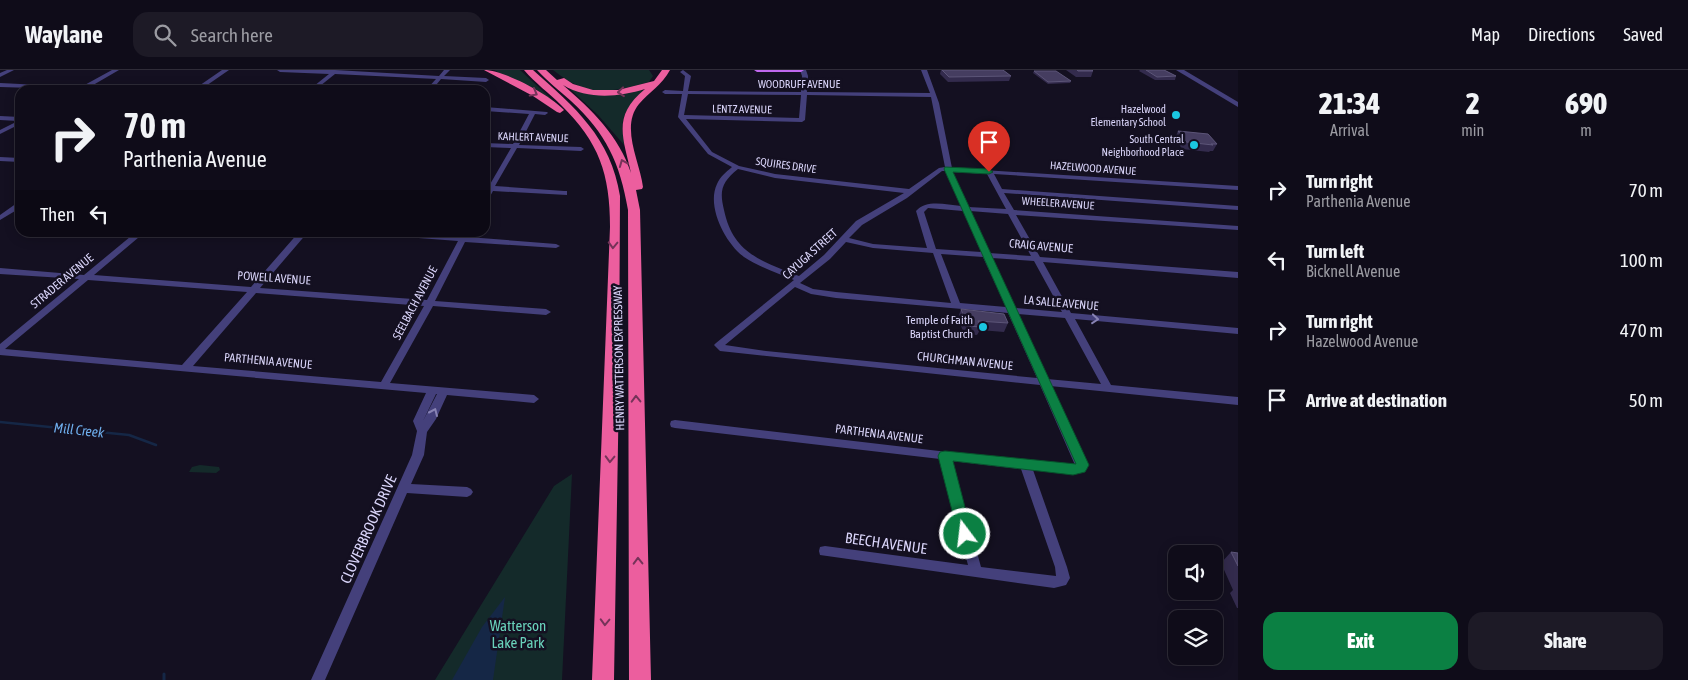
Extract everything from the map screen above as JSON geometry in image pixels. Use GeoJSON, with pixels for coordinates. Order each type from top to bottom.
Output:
{"type":"FeatureCollection","features":[{"type":"Feature","properties":{"kind":"highway","name":"HENRY WATTERSON EXPRESSWAY"},"geometry":{"type":"LineString","coordinates":[[528,70],[575,114],[594,138],[608,167],[614,192],[603,680]]}},
{"type":"Feature","properties":{"kind":"highway","name":"HENRY WATTERSON EXPRESSWAY"},"geometry":{"type":"LineString","coordinates":[[541,70],[588,112],[611,140],[622,160],[628,177],[634,210],[640,680]]}},
{"type":"Feature","properties":{"kind":"highway"},"geometry":{"type":"LineString","coordinates":[[549,70],[570,86],[599,92],[637,89],[654,82],[657,72]]}},
{"type":"Feature","properties":{"kind":"highway"},"geometry":{"type":"LineString","coordinates":[[634,210],[638,194],[638,176],[625,131],[625,121],[634,104],[657,85],[666,70]]}},
{"type":"Feature","properties":{"kind":"highway"},"geometry":{"type":"LineString","coordinates":[[487,75],[544,99],[560,110],[579,129],[596,159],[603,178],[607,205],[614,218]]}},
{"type":"Feature","properties":{"kind":"main road"},"geometry":{"type":"LineString","coordinates":[[757,70],[802,70]]}},
{"type":"Feature","properties":{"kind":"street"},"geometry":{"type":"LineString","coordinates":[[0,75],[11,70]]}},
{"type":"Feature","properties":{"kind":"street"},"geometry":{"type":"LineString","coordinates":[[89,85],[116,70]]}},
{"type":"Feature","properties":{"kind":"street"},"geometry":{"type":"LineString","coordinates":[[204,85],[226,70]]}},
{"type":"Feature","properties":{"kind":"street"},"geometry":{"type":"LineString","coordinates":[[280,70],[440,77],[487,75]]}},
{"type":"Feature","properties":{"kind":"street"},"geometry":{"type":"LineString","coordinates":[[433,85],[447,70]]}},
{"type":"Feature","properties":{"kind":"street"},"geometry":{"type":"LineString","coordinates":[[802,70],[805,76],[804,94]]}},
{"type":"Feature","properties":{"kind":"street"},"geometry":{"type":"LineString","coordinates":[[924,70],[933,95],[948,169],[1045,382]]}},
{"type":"Feature","properties":{"kind":"street"},"geometry":{"type":"LineString","coordinates":[[1179,70],[1238,105]]}},
{"type":"Feature","properties":{"kind":"street"},"geometry":{"type":"LineString","coordinates":[[318,85],[335,71]]}},
{"type":"Feature","properties":{"kind":"street"},"geometry":{"type":"LineString","coordinates":[[681,117],[688,76],[683,72]]}},
{"type":"Feature","properties":{"kind":"street"},"geometry":{"type":"LineString","coordinates":[[0,85],[15,86]]}},
{"type":"Feature","properties":{"kind":"street","name":"WOODRUFF AVENUE"},"geometry":{"type":"LineString","coordinates":[[665,92],[933,95]]}},
{"type":"Feature","properties":{"kind":"street","name":"LENTZ AVENUE"},"geometry":{"type":"LineString","coordinates":[[681,117],[802,120],[804,94]]}},
{"type":"Feature","properties":{"kind":"street"},"geometry":{"type":"LineString","coordinates":[[490,109],[545,113]]}},
{"type":"Feature","properties":{"kind":"street"},"geometry":{"type":"LineString","coordinates":[[490,185],[515,147],[533,112]]}},
{"type":"Feature","properties":{"kind":"street","name":"SQUIRES DRIVE"},"geometry":{"type":"LineString","coordinates":[[681,117],[706,149],[716,157],[737,167],[775,176],[908,192]]}},
{"type":"Feature","properties":{"kind":"street"},"geometry":{"type":"LineString","coordinates":[[0,118],[15,120]]}},
{"type":"Feature","properties":{"kind":"street"},"geometry":{"type":"LineString","coordinates":[[0,132],[15,124]]}},
{"type":"Feature","properties":{"kind":"street","name":"KAHLERT AVENUE"},"geometry":{"type":"LineString","coordinates":[[490,145],[580,149]]}},
{"type":"Feature","properties":{"kind":"street"},"geometry":{"type":"LineString","coordinates":[[0,159],[15,160]]}},
{"type":"Feature","properties":{"kind":"street","name":"LA SALLE AVENUE"},"geometry":{"type":"LineString","coordinates":[[737,167],[722,179],[718,188],[720,217],[727,236],[750,257],[811,291],[836,295],[1238,331]]}},
{"type":"Feature","properties":{"kind":"street","name":"HAZELWOOD AVENUE"},"geometry":{"type":"LineString","coordinates":[[948,169],[1238,188]]}},
{"type":"Feature","properties":{"kind":"street","name":"CAYUGA STREET"},"geometry":{"type":"LineString","coordinates":[[720,348],[719,345],[722,342],[827,257],[859,222],[908,192],[937,170],[948,169]]}},
{"type":"Feature","properties":{"kind":"street"},"geometry":{"type":"LineString","coordinates":[[989,172],[1071,317],[1108,388]]}},
{"type":"Feature","properties":{"kind":"street"},"geometry":{"type":"LineString","coordinates":[[490,188],[564,192]]}},
{"type":"Feature","properties":{"kind":"street"},"geometry":{"type":"LineString","coordinates":[[1000,191],[1238,208]]}},
{"type":"Feature","properties":{"kind":"street","name":"WHEELER AVENUE"},"geometry":{"type":"LineString","coordinates":[[934,250],[920,211],[922,208],[932,206],[1238,228]]}},
{"type":"Feature","properties":{"kind":"street"},"geometry":{"type":"LineString","coordinates":[[0,208],[15,208]]}},
{"type":"Feature","properties":{"kind":"street"},"geometry":{"type":"LineString","coordinates":[[0,218],[15,210]]}},
{"type":"Feature","properties":{"kind":"street","name":"STRADER AVENUE"},"geometry":{"type":"LineString","coordinates":[[0,351],[134,237]]}},
{"type":"Feature","properties":{"kind":"street"},"geometry":{"type":"LineString","coordinates":[[186,367],[300,237]]}},
{"type":"Feature","properties":{"kind":"street","name":"SEELBACH AVENUE"},"geometry":{"type":"LineString","coordinates":[[384,385],[430,303],[463,237]]}},
{"type":"Feature","properties":{"kind":"street"},"geometry":{"type":"LineString","coordinates":[[473,237],[556,246]]}},
{"type":"Feature","properties":{"kind":"street","name":"CRAIG AVENUE"},"geometry":{"type":"LineString","coordinates":[[843,240],[860,244],[1238,275]]}},
{"type":"Feature","properties":{"kind":"street"},"geometry":{"type":"LineString","coordinates":[[934,250],[956,305]]}},
{"type":"Feature","properties":{"kind":"street","name":"POWELL AVENUE"},"geometry":{"type":"LineString","coordinates":[[0,271],[546,312]]}},
{"type":"Feature","properties":{"kind":"street","name":"CHURCHMAN AVENUE"},"geometry":{"type":"LineString","coordinates":[[720,348],[1238,401]]}},
{"type":"Feature","properties":{"kind":"street","name":"PARTHENIA AVENUE"},"geometry":{"type":"LineString","coordinates":[[0,351],[534,399]]}},
{"type":"Feature","properties":{"kind":"street","name":"PARTHENIA AVENUE"},"geometry":{"type":"LineString","coordinates":[[675,424],[1025,465],[1080,469],[1083,465],[1045,382]]}},
{"type":"Feature","properties":{"kind":"street","name":"CLOVERBROOK DRIVE"},"geometry":{"type":"LineString","coordinates":[[318,680],[418,455],[422,431],[431,420],[438,390]]}},
{"type":"Feature","properties":{"kind":"street"},"geometry":{"type":"LineString","coordinates":[[945,456],[976,572]]}},
{"type":"Feature","properties":{"kind":"street","name":"BEECH AVENUE"},"geometry":{"type":"LineString","coordinates":[[826,551],[1054,582],[1061,581],[1063,578],[1061,568],[1025,465]]}},
{"type":"Feature","properties":{"kind":"street"},"geometry":{"type":"LineString","coordinates":[[404,488],[467,492]]}},
{"type":"Feature","properties":{"kind":"green space"},"geometry":{"type":"Polygon","coordinates":[[[494,70],[520,70],[557,104],[494,70]]]}},
{"type":"Feature","properties":{"kind":"green space"},"geometry":{"type":"Polygon","coordinates":[[[553,70],[649,70],[653,76],[649,82],[622,89],[599,91],[577,85],[553,70]]]}},
{"type":"Feature","properties":{"kind":"green space"},"geometry":{"type":"Polygon","coordinates":[[[569,88],[597,92],[645,90],[632,103],[625,115],[622,128],[625,146],[598,115],[569,88]]]}},
{"type":"Feature","properties":{"kind":"green space"},"geometry":{"type":"Polygon","coordinates":[[[200,465],[219,467],[220,470],[216,473],[189,472],[192,467],[200,465]]]}},
{"type":"Feature","properties":{"kind":"green space","name":"Watterson Lake Park"},"geometry":{"type":"Polygon","coordinates":[[[572,474],[562,680],[435,680],[554,486],[572,474]]]}},
{"type":"Feature","properties":{"kind":"water"},"geometry":{"type":"Polygon","coordinates":[[[505,597],[493,680],[452,680],[482,627],[505,597]]]}},
{"type":"Feature","properties":{"kind":"building"},"geometry":{"type":"Polygon","coordinates":[[[942,70],[1003,70],[1011,76],[949,77],[942,70]]]}},
{"type":"Feature","properties":{"kind":"building"},"geometry":{"type":"Polygon","coordinates":[[[1146,70],[1164,70],[1176,76],[1157,77],[1146,70]]]}},
{"type":"Feature","properties":{"kind":"building"},"geometry":{"type":"Polygon","coordinates":[[[1034,71],[1056,71],[1071,81],[1048,82],[1034,71]]]}},
{"type":"Feature","properties":{"kind":"building"},"geometry":{"type":"Polygon","coordinates":[[[1178,131],[1208,134],[1217,144],[1186,142],[1178,131]]]}},
{"type":"Feature","properties":{"kind":"building"},"geometry":{"type":"Polygon","coordinates":[[[961,309],[1004,314],[1008,323],[978,321],[981,327],[967,326],[961,309]]]}},
{"type":"Feature","properties":{"kind":"building"},"geometry":{"type":"Polygon","coordinates":[[[1231,552],[1238,553],[1238,566],[1231,552]]]}},
{"type":"Feature","properties":{"kind":"waterway","name":"Mill Creek"},"geometry":{"type":"LineString","coordinates":[[0,422],[129,435],[156,445]]}},
{"type":"Feature","properties":{"kind":"waterway","name":"Mill Creek"},"geometry":{"type":"LineString","coordinates":[[164,674],[164,680]]}},
{"type":"Feature","properties":{"kind":"place","name":"Hazelwood Elementary School"},"geometry":{"type":"Point","coordinates":[1176,115]}},
{"type":"Feature","properties":{"kind":"place","name":"South Central Neighborhood Place"},"geometry":{"type":"Point","coordinates":[1194,145]}},
{"type":"Feature","properties":{"kind":"place","name":"Temple of Faith Baptist Church"},"geometry":{"type":"Point","coordinates":[983,327]}},
{"type":"Feature","properties":{"kind":"route"},"geometry":{"type":"LineString","coordinates":[[965,534],[945,456],[1073,470],[1080,469],[1083,465],[948,169],[989,172]]}}]}
